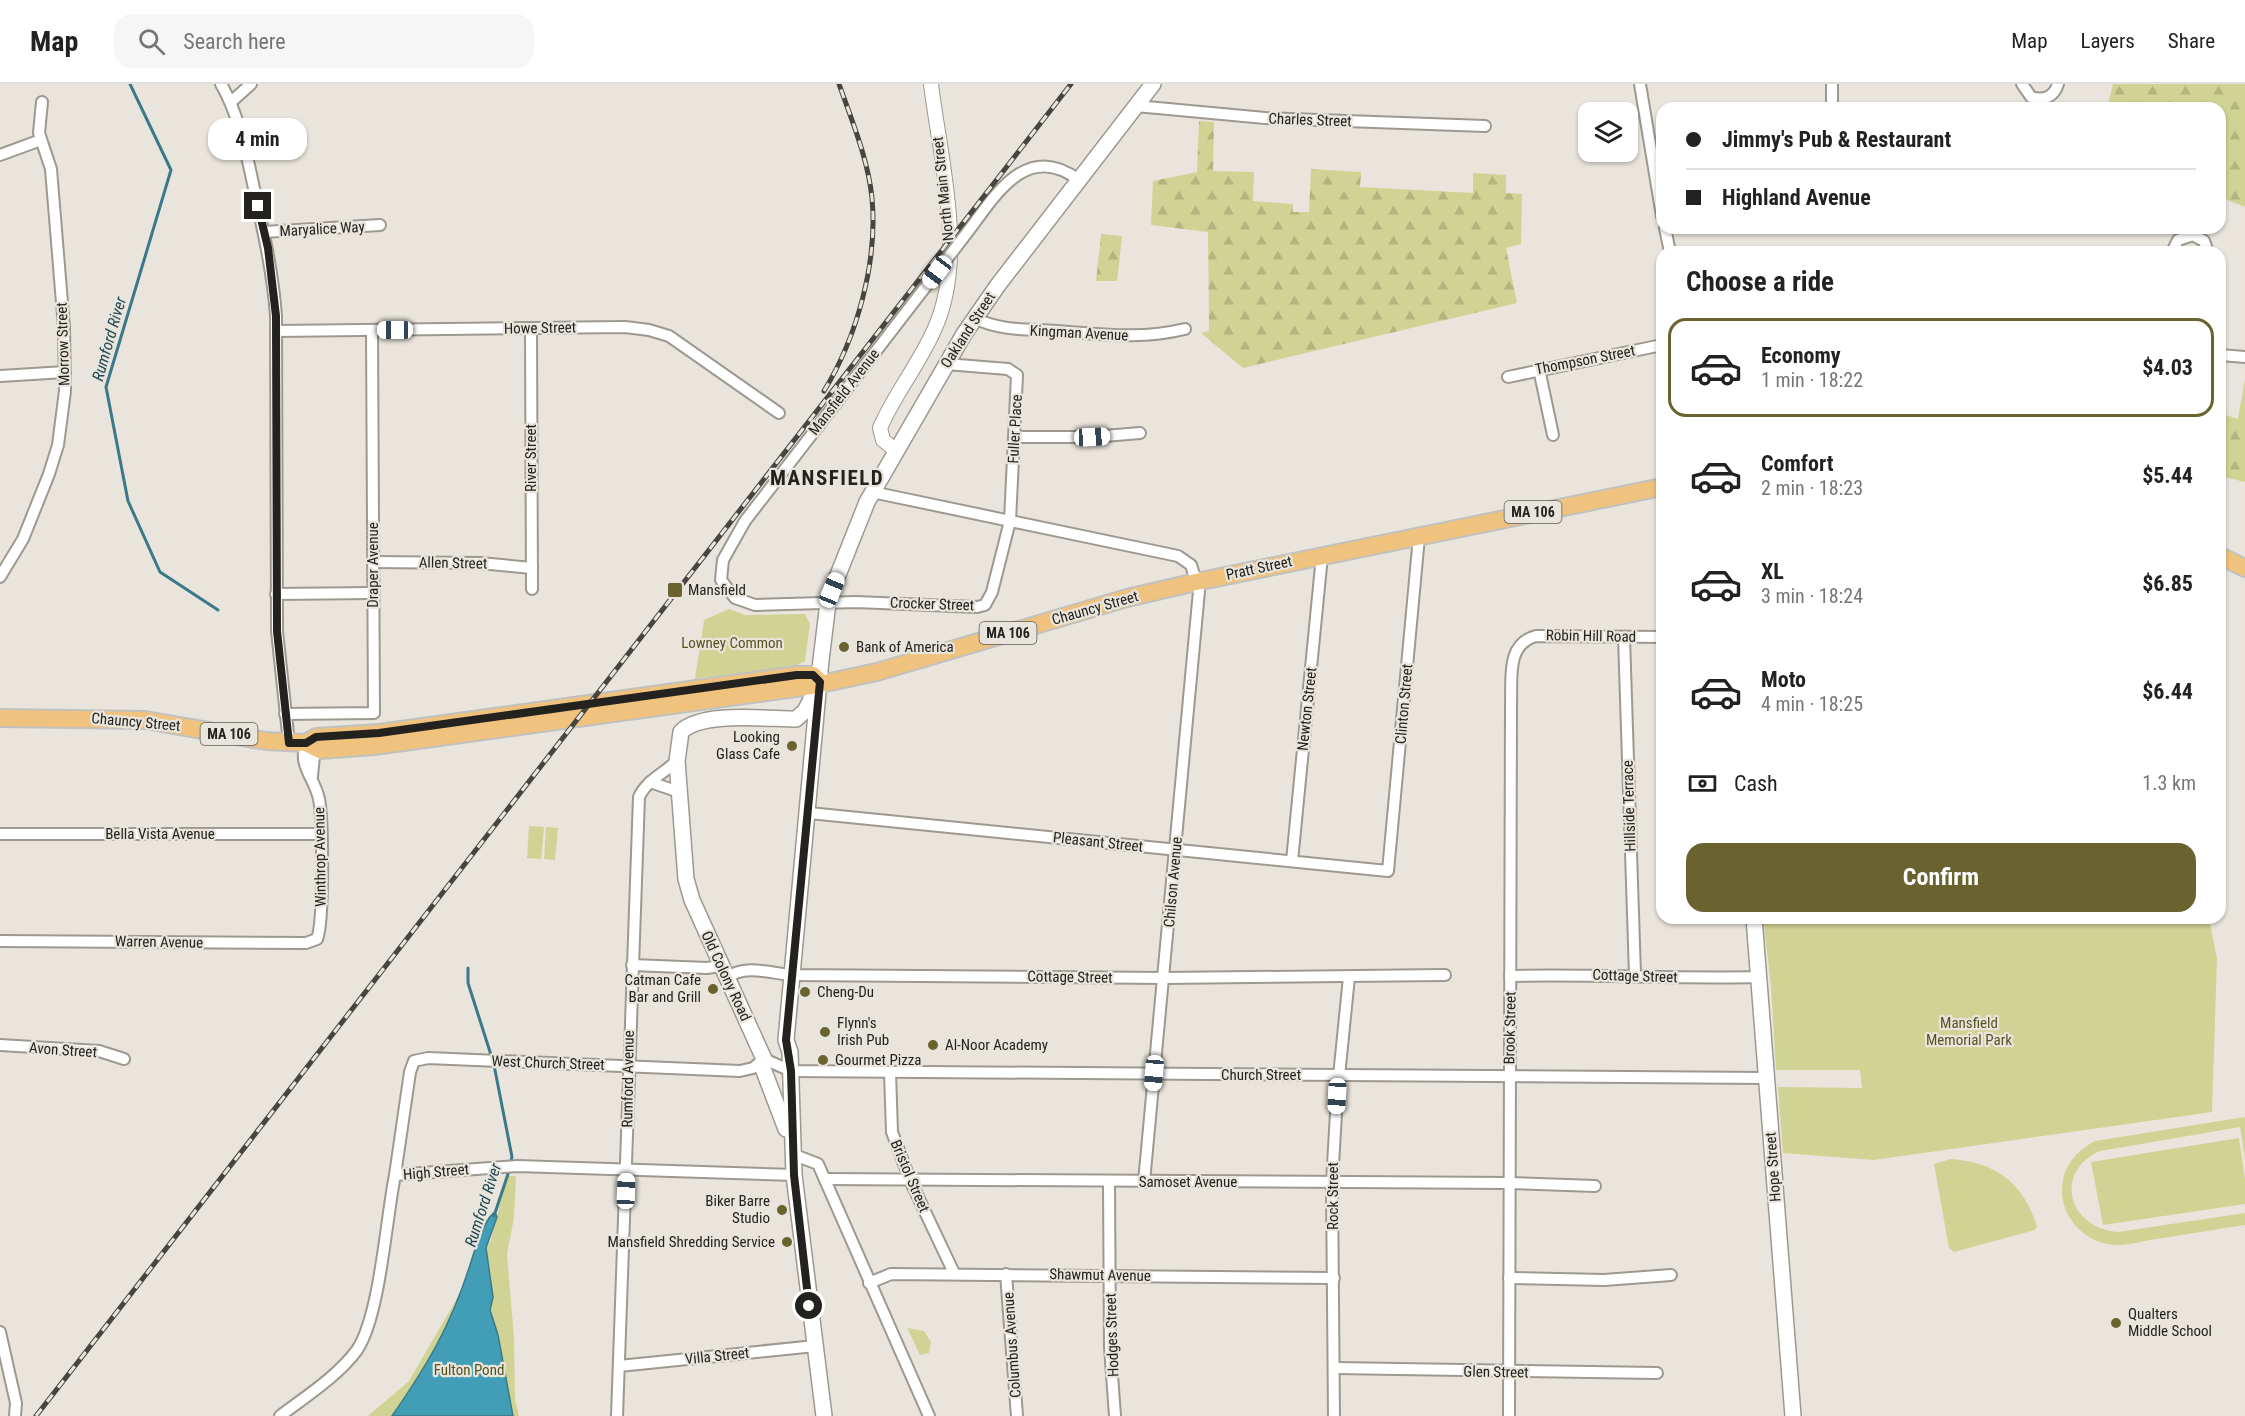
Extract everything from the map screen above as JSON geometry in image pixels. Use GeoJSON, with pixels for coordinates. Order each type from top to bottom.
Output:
{"type":"FeatureCollection","features":[{"type":"Feature","properties":{"kind":"main road","name":"Oakland Street"},"geometry":{"type":"LineString","coordinates":[[828,603],[872,492],[974,318],[1154,84]]}},
{"type":"Feature","properties":{"kind":"main road","name":"Pratt Street"},"geometry":{"type":"LineString","coordinates":[[1196,582],[1656,488]]}},
{"type":"Feature","properties":{"kind":"main road"},"geometry":{"type":"LineString","coordinates":[[2226,559],[2245,568]]}},
{"type":"Feature","properties":{"kind":"main road","name":"Chauncy Street"},"geometry":{"type":"LineString","coordinates":[[0,718],[145,720],[289,743],[306,743],[316,737],[379,733],[797,675],[813,675],[820,682],[877,672],[1127,598],[1196,582]]}},
{"type":"Feature","properties":{"kind":"main road"},"geometry":{"type":"LineString","coordinates":[[824,1416],[794,1175],[791,1071],[786,1040],[828,603]]}},
{"type":"Feature","properties":{"kind":"main road"},"geometry":{"type":"LineString","coordinates":[[813,750],[810,730],[796,719],[805,711],[820,682]]}},
{"type":"Feature","properties":{"kind":"main road","name":"Old Colony Road"},"geometry":{"type":"LineString","coordinates":[[792,1154],[783,1115],[762,1066],[764,1059],[692,900],[686,879],[677,761],[679,737],[686,727],[695,722],[733,718],[796,719]]}},
{"type":"Feature","properties":{"kind":"main road","name":"Hope Street"},"geometry":{"type":"LineString","coordinates":[[1755,924],[1793,1416]]}},
{"type":"Feature","properties":{"kind":"main road"},"geometry":{"type":"LineString","coordinates":[[764,1059],[778,1054],[786,1040]]}},
{"type":"Feature","properties":{"kind":"street"},"geometry":{"type":"LineString","coordinates":[[220,84],[231,102],[246,152],[273,278],[276,331],[276,594],[289,743]]}},
{"type":"Feature","properties":{"kind":"street"},"geometry":{"type":"LineString","coordinates":[[231,102],[251,84]]}},
{"type":"Feature","properties":{"kind":"street","name":"North Main Street"},"geometry":{"type":"LineString","coordinates":[[896,451],[883,440],[880,428],[935,328],[947,287],[949,220],[931,84]]}},
{"type":"Feature","properties":{"kind":"street"},"geometry":{"type":"LineString","coordinates":[[1640,84],[1656,180]]}},
{"type":"Feature","properties":{"kind":"street"},"geometry":{"type":"LineString","coordinates":[[1832,84],[1832,102]]}},
{"type":"Feature","properties":{"kind":"street"},"geometry":{"type":"LineString","coordinates":[[2022,84],[2026,93],[2035,102]]}},
{"type":"Feature","properties":{"kind":"street"},"geometry":{"type":"LineString","coordinates":[[2038,102],[2051,95],[2058,84]]}},
{"type":"Feature","properties":{"kind":"street","name":"Morrow Street"},"geometry":{"type":"LineString","coordinates":[[0,576],[32,518],[58,445],[65,372],[51,169],[41,140],[39,126],[42,102]]}},
{"type":"Feature","properties":{"kind":"street","name":"Charles Street"},"geometry":{"type":"LineString","coordinates":[[1136,106],[1264,118],[1485,126]]}},
{"type":"Feature","properties":{"kind":"street"},"geometry":{"type":"LineString","coordinates":[[0,155],[41,140]]}},
{"type":"Feature","properties":{"kind":"street","name":"Mansfield Avenue"},"geometry":{"type":"LineString","coordinates":[[828,603],[755,605],[744,603],[726,590],[721,580],[723,560],[745,521],[1006,184],[1023,170],[1039,166],[1064,169],[1079,180]]}},
{"type":"Feature","properties":{"kind":"street","name":"Maryalice Way"},"geometry":{"type":"LineString","coordinates":[[264,232],[380,225]]}},
{"type":"Feature","properties":{"kind":"street"},"geometry":{"type":"LineString","coordinates":[[2175,246],[2178,240],[2193,234],[2204,240],[2206,246]]}},
{"type":"Feature","properties":{"kind":"street","name":"Kingman Avenue"},"geometry":{"type":"LineString","coordinates":[[974,318],[992,326],[1016,330],[1120,336],[1155,335],[1185,329]]}},
{"type":"Feature","properties":{"kind":"street","name":"Howe Street"},"geometry":{"type":"LineString","coordinates":[[276,331],[625,327],[649,330],[669,336],[779,413]]}},
{"type":"Feature","properties":{"kind":"street","name":"River Street"},"geometry":{"type":"LineString","coordinates":[[531,328],[532,589]]}},
{"type":"Feature","properties":{"kind":"street","name":"Draper Avenue"},"geometry":{"type":"LineString","coordinates":[[285,714],[374,712],[372,330]]}},
{"type":"Feature","properties":{"kind":"street","name":"Thompson Street"},"geometry":{"type":"LineString","coordinates":[[1509,377],[1656,346]]}},
{"type":"Feature","properties":{"kind":"street"},"geometry":{"type":"LineString","coordinates":[[2226,355],[2245,357]]}},
{"type":"Feature","properties":{"kind":"street","name":"Fuller Place"},"geometry":{"type":"LineString","coordinates":[[946,364],[1015,371],[1018,390],[1010,521]]}},
{"type":"Feature","properties":{"kind":"street"},"geometry":{"type":"LineString","coordinates":[[1539,369],[1553,435]]}},
{"type":"Feature","properties":{"kind":"street"},"geometry":{"type":"LineString","coordinates":[[0,376],[65,372]]}},
{"type":"Feature","properties":{"kind":"street"},"geometry":{"type":"LineString","coordinates":[[1015,437],[1066,438],[1140,433]]}},
{"type":"Feature","properties":{"kind":"street"},"geometry":{"type":"LineString","coordinates":[[872,492],[1184,557],[1191,565],[1196,582]]}},
{"type":"Feature","properties":{"kind":"street","name":"Crocker Street"},"geometry":{"type":"LineString","coordinates":[[828,603],[985,605],[992,592],[1010,521]]}},
{"type":"Feature","properties":{"kind":"street","name":"Clinton Street"},"geometry":{"type":"LineString","coordinates":[[1388,871],[1419,537]]}},
{"type":"Feature","properties":{"kind":"street","name":"Newton Street"},"geometry":{"type":"LineString","coordinates":[[1292,861],[1322,556]]}},
{"type":"Feature","properties":{"kind":"street","name":"Allen Street"},"geometry":{"type":"LineString","coordinates":[[373,562],[480,563],[532,568]]}},
{"type":"Feature","properties":{"kind":"street","name":"Chilson Avenue"},"geometry":{"type":"LineString","coordinates":[[1144,1182],[1165,978],[1199,591],[1196,582]]}},
{"type":"Feature","properties":{"kind":"street"},"geometry":{"type":"LineString","coordinates":[[276,594],[373,594]]}},
{"type":"Feature","properties":{"kind":"street","name":"Robin Hill Road"},"geometry":{"type":"LineString","coordinates":[[1522,643],[1536,636],[1656,637]]}},
{"type":"Feature","properties":{"kind":"street","name":"Hillside Terrace"},"geometry":{"type":"LineString","coordinates":[[1624,636],[1635,975]]}},
{"type":"Feature","properties":{"kind":"street","name":"Brook Street"},"geometry":{"type":"LineString","coordinates":[[1509,1416],[1511,693],[1515,650],[1522,643]]}},
{"type":"Feature","properties":{"kind":"street","name":"Winthrop Avenue"},"geometry":{"type":"LineString","coordinates":[[306,743],[314,756],[312,776],[319,801],[322,885],[317,938]]}},
{"type":"Feature","properties":{"kind":"street","name":"Rumford Avenue"},"geometry":{"type":"LineString","coordinates":[[617,1416],[639,797],[650,782],[661,776],[677,761]]}},
{"type":"Feature","properties":{"kind":"street"},"geometry":{"type":"LineString","coordinates":[[650,782],[679,792]]}},
{"type":"Feature","properties":{"kind":"street","name":"Pleasant Street"},"geometry":{"type":"LineString","coordinates":[[808,813],[1388,871]]}},
{"type":"Feature","properties":{"kind":"street","name":"Bella Vista Avenue"},"geometry":{"type":"LineString","coordinates":[[0,834],[320,834]]}},
{"type":"Feature","properties":{"kind":"street","name":"Warren Avenue"},"geometry":{"type":"LineString","coordinates":[[0,941],[306,943],[317,938]]}},
{"type":"Feature","properties":{"kind":"street","name":"Cottage Street"},"geometry":{"type":"LineString","coordinates":[[632,965],[707,968],[723,972],[745,970],[791,975],[1165,978],[1445,975]]}},
{"type":"Feature","properties":{"kind":"street","name":"Cottage Street"},"geometry":{"type":"LineString","coordinates":[[1510,976],[1759,977]]}},
{"type":"Feature","properties":{"kind":"street","name":"Rock Street"},"geometry":{"type":"LineString","coordinates":[[1334,1416],[1332,1182],[1349,977]]}},
{"type":"Feature","properties":{"kind":"street","name":"Avon Street"},"geometry":{"type":"LineString","coordinates":[[0,1046],[99,1052],[124,1059]]}},
{"type":"Feature","properties":{"kind":"street","name":"West Church Street"},"geometry":{"type":"LineString","coordinates":[[395,1175],[410,1072],[414,1061],[428,1058],[740,1071],[753,1068],[764,1059]]}},
{"type":"Feature","properties":{"kind":"street"},"geometry":{"type":"LineString","coordinates":[[764,1059],[791,1071]]}},
{"type":"Feature","properties":{"kind":"street","name":"Church Street"},"geometry":{"type":"LineString","coordinates":[[791,1071],[1766,1078]]}},
{"type":"Feature","properties":{"kind":"street","name":"Bristol Street"},"geometry":{"type":"LineString","coordinates":[[890,1072],[892,1132],[910,1180],[954,1273]]}},
{"type":"Feature","properties":{"kind":"street"},"geometry":{"type":"LineString","coordinates":[[792,1154],[818,1164],[929,1416]]}},
{"type":"Feature","properties":{"kind":"street","name":"High Street"},"geometry":{"type":"LineString","coordinates":[[280,1416],[343,1364],[362,1340],[375,1298],[395,1175],[517,1166],[794,1175]]}},
{"type":"Feature","properties":{"kind":"street","name":"Samoset Avenue"},"geometry":{"type":"LineString","coordinates":[[825,1179],[1509,1183],[1595,1186]]}},
{"type":"Feature","properties":{"kind":"street","name":"Hodges Street"},"geometry":{"type":"LineString","coordinates":[[1109,1182],[1110,1347],[1115,1416]]}},
{"type":"Feature","properties":{"kind":"street","name":"Shawmut Avenue"},"geometry":{"type":"LineString","coordinates":[[869,1282],[891,1274],[954,1273],[1334,1278]]}},
{"type":"Feature","properties":{"kind":"street","name":"Columbus Avenue"},"geometry":{"type":"LineString","coordinates":[[1006,1274],[1017,1416]]}},
{"type":"Feature","properties":{"kind":"street"},"geometry":{"type":"LineString","coordinates":[[1509,1278],[1604,1280],[1671,1275]]}},
{"type":"Feature","properties":{"kind":"street"},"geometry":{"type":"LineString","coordinates":[[0,1332],[15,1413]]}},
{"type":"Feature","properties":{"kind":"street","name":"Villa Street"},"geometry":{"type":"LineString","coordinates":[[619,1366],[815,1346]]}},
{"type":"Feature","properties":{"kind":"street","name":"Glen Street"},"geometry":{"type":"LineString","coordinates":[[1335,1368],[1657,1373]]}},
{"type":"Feature","properties":{"kind":"green space"},"geometry":{"type":"Polygon","coordinates":[[[2113,84],[2245,84],[2245,207],[2226,199],[2226,102],[2108,102],[2113,84]]]}},
{"type":"Feature","properties":{"kind":"green space"},"geometry":{"type":"Polygon","coordinates":[[[1199,121],[1214,122],[1213,171],[1254,172],[1253,201],[1293,204],[1293,212],[1309,212],[1311,169],[1361,172],[1360,187],[1473,193],[1473,173],[1506,175],[1506,193],[1522,194],[1521,244],[1506,248],[1517,303],[1243,368],[1201,333],[1209,331],[1208,232],[1151,225],[1153,181],[1197,172],[1199,121]]]}},
{"type":"Feature","properties":{"kind":"green space"},"geometry":{"type":"Polygon","coordinates":[[[1101,234],[1122,236],[1117,281],[1096,281],[1101,234]]]}},
{"type":"Feature","properties":{"kind":"green space"},"geometry":{"type":"Polygon","coordinates":[[[2245,379],[2245,482],[2226,477],[2226,415],[2238,419],[2245,379]]]}},
{"type":"Feature","properties":{"kind":"green space","name":"Lowney Common"},"geometry":{"type":"Polygon","coordinates":[[[729,609],[745,615],[805,614],[810,624],[805,661],[796,666],[695,679],[704,620],[729,609]]]}},
{"type":"Feature","properties":{"kind":"green space"},"geometry":{"type":"Polygon","coordinates":[[[529,826],[544,827],[541,859],[527,858],[529,826]]]}},
{"type":"Feature","properties":{"kind":"green space"},"geometry":{"type":"Polygon","coordinates":[[[546,827],[558,828],[555,860],[544,859],[546,827]]]}},
{"type":"Feature","properties":{"kind":"green space","name":"Mansfield Memorial Park"},"geometry":{"type":"Polygon","coordinates":[[[1764,924],[2210,924],[2217,959],[2212,1112],[1874,1160],[1783,1153],[1778,1087],[1862,1088],[1860,1070],[1776,1070],[1771,986],[1764,924]]]}},
{"type":"Feature","properties":{"kind":"green space"},"geometry":{"type":"Polygon","coordinates":[[[2245,1117],[2245,1158],[2240,1127],[2100,1151],[2085,1160],[2076,1172],[2072,1185],[2073,1198],[2078,1210],[2087,1221],[2101,1228],[2118,1232],[2245,1213],[2245,1225],[2118,1245],[2094,1240],[2077,1228],[2071,1220],[2063,1201],[2064,1175],[2076,1155],[2095,1141],[2245,1117]]]}},
{"type":"Feature","properties":{"kind":"green space"},"geometry":{"type":"Polygon","coordinates":[[[2239,1138],[2245,1180],[2245,1204],[2103,1225],[2091,1162],[2239,1138]]]}},
{"type":"Feature","properties":{"kind":"green space"},"geometry":{"type":"Polygon","coordinates":[[[1951,1159],[1982,1165],[2006,1177],[2024,1198],[2037,1226],[2035,1230],[1954,1252],[1949,1248],[1934,1164],[1951,1159]]]}},
{"type":"Feature","properties":{"kind":"green space","name":"Fulton Pond"},"geometry":{"type":"Polygon","coordinates":[[[507,1176],[516,1176],[514,1218],[507,1254],[514,1337],[515,1399],[519,1416],[368,1416],[409,1381],[491,1240],[507,1176]]]}},
{"type":"Feature","properties":{"kind":"green space"},"geometry":{"type":"Polygon","coordinates":[[[907,1328],[924,1331],[931,1342],[929,1353],[920,1355],[907,1328]]]}},
{"type":"Feature","properties":{"kind":"water","name":"Fulton Pond"},"geometry":{"type":"Polygon","coordinates":[[[495,1212],[497,1217],[486,1248],[493,1297],[490,1310],[498,1335],[513,1416],[392,1416],[437,1344],[463,1287],[483,1228],[495,1212]]]}},
{"type":"Feature","properties":{"kind":"waterway","name":"Rumford River"},"geometry":{"type":"LineString","coordinates":[[130,84],[171,170],[106,387],[128,501],[160,572],[218,610]]}},
{"type":"Feature","properties":{"kind":"waterway","name":"Rumford River"},"geometry":{"type":"LineString","coordinates":[[468,968],[468,983],[492,1058]]}},
{"type":"Feature","properties":{"kind":"waterway","name":"Rumford River"},"geometry":{"type":"LineString","coordinates":[[494,1065],[512,1157],[510,1164]]}},
{"type":"Feature","properties":{"kind":"waterway","name":"Rumford River"},"geometry":{"type":"LineString","coordinates":[[494,1216],[509,1171]]}},
{"type":"Feature","properties":{"kind":"railway"},"geometry":{"type":"LineString","coordinates":[[824,391],[836,370],[855,323],[863,298],[872,248],[870,183],[859,140],[839,84]]}},
{"type":"Feature","properties":{"kind":"railway"},"geometry":{"type":"LineString","coordinates":[[36,1416],[1071,84]]}},
{"type":"Feature","properties":{"kind":"place","name":"Mansfield"},"geometry":{"type":"Point","coordinates":[675,590]}},
{"type":"Feature","properties":{"kind":"place","name":"Bank of America"},"geometry":{"type":"Point","coordinates":[844,647]}},
{"type":"Feature","properties":{"kind":"place","name":"Looking Glass Cafe"},"geometry":{"type":"Point","coordinates":[792,746]}},
{"type":"Feature","properties":{"kind":"place","name":"Catman Cafe Bar and Grill"},"geometry":{"type":"Point","coordinates":[713,989]}},
{"type":"Feature","properties":{"kind":"place","name":"Cheng-Du"},"geometry":{"type":"Point","coordinates":[805,992]}},
{"type":"Feature","properties":{"kind":"place","name":"Flynn's Irish Pub"},"geometry":{"type":"Point","coordinates":[825,1032]}},
{"type":"Feature","properties":{"kind":"place","name":"Al-Noor Academy"},"geometry":{"type":"Point","coordinates":[933,1045]}},
{"type":"Feature","properties":{"kind":"place","name":"Gourmet Pizza"},"geometry":{"type":"Point","coordinates":[823,1060]}},
{"type":"Feature","properties":{"kind":"place","name":"Biker Barre Studio"},"geometry":{"type":"Point","coordinates":[782,1210]}},
{"type":"Feature","properties":{"kind":"place","name":"Mansfield Shredding Service"},"geometry":{"type":"Point","coordinates":[787,1242]}},
{"type":"Feature","properties":{"kind":"place","name":"Qualters Middle School"},"geometry":{"type":"Point","coordinates":[2116,1323]}},
{"type":"Feature","properties":{"kind":"district","name":"MANSFIELD"},"geometry":{"type":"Point","coordinates":[827,478]}},
{"type":"Feature","properties":{"kind":"route"},"geometry":{"type":"LineString","coordinates":[[258,206],[273,278],[276,316],[277,631],[289,743],[306,743],[316,737],[379,733],[608,699],[797,675],[813,675],[820,682],[786,1040],[791,1071],[792,1154],[809,1306]]}}]}
